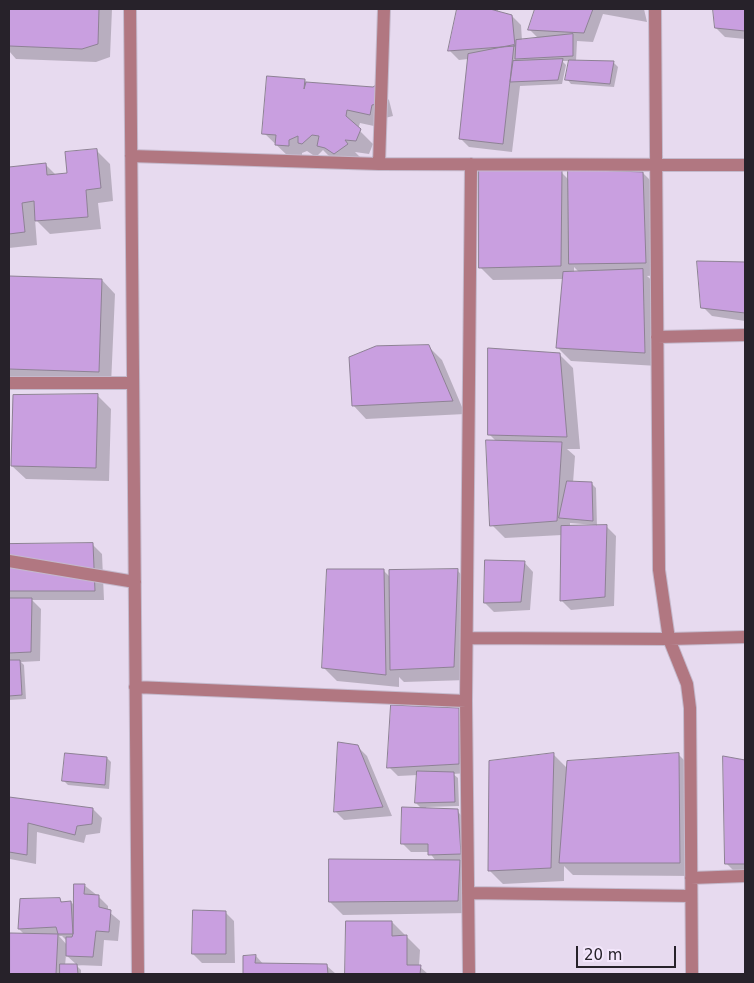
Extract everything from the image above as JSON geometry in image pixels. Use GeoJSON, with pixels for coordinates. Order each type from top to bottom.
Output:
{"type":"FeatureCollection","features":[{"type":"Feature","properties":{"kind":"street"},"geometry":{"type":"LineString","coordinates":[[130,9],[138,974]]}},
{"type":"Feature","properties":{"kind":"street"},"geometry":{"type":"LineString","coordinates":[[379,164],[384,9]]}},
{"type":"Feature","properties":{"kind":"street"},"geometry":{"type":"LineString","coordinates":[[655,9],[659,570],[668,639],[687,684],[688,692],[692,974]]}},
{"type":"Feature","properties":{"kind":"street"},"geometry":{"type":"LineString","coordinates":[[131,156],[379,164],[656,163],[745,165]]}},
{"type":"Feature","properties":{"kind":"street"},"geometry":{"type":"LineString","coordinates":[[469,974],[466,701],[471,164]]}},
{"type":"Feature","properties":{"kind":"street"},"geometry":{"type":"LineString","coordinates":[[657,337],[745,335]]}},
{"type":"Feature","properties":{"kind":"street"},"geometry":{"type":"LineString","coordinates":[[9,383],[133,383]]}},
{"type":"Feature","properties":{"kind":"street"},"geometry":{"type":"LineString","coordinates":[[9,561],[134,582]]}},
{"type":"Feature","properties":{"kind":"street"},"geometry":{"type":"LineString","coordinates":[[467,638],[668,639],[745,637]]}},
{"type":"Feature","properties":{"kind":"street"},"geometry":{"type":"LineString","coordinates":[[135,687],[466,701]]}},
{"type":"Feature","properties":{"kind":"street"},"geometry":{"type":"LineString","coordinates":[[691,878],[745,876]]}},
{"type":"Feature","properties":{"kind":"street"},"geometry":{"type":"LineString","coordinates":[[468,893],[691,896]]}},
{"type":"Feature","properties":{"kind":"building"},"geometry":{"type":"Polygon","coordinates":[[[9,9],[99,9],[98,44],[82,49],[9,46],[9,9]]]}},
{"type":"Feature","properties":{"kind":"building"},"geometry":{"type":"Polygon","coordinates":[[[457,9],[490,9],[512,15],[515,46],[448,51],[457,9]]]}},
{"type":"Feature","properties":{"kind":"building"},"geometry":{"type":"Polygon","coordinates":[[[535,9],[593,9],[584,33],[528,30],[535,9]]]}},
{"type":"Feature","properties":{"kind":"building"},"geometry":{"type":"Polygon","coordinates":[[[713,9],[745,9],[745,31],[715,28],[713,9]]]}},
{"type":"Feature","properties":{"kind":"building"},"geometry":{"type":"Polygon","coordinates":[[[573,34],[573,56],[515,59],[516,40],[573,34]]]}},
{"type":"Feature","properties":{"kind":"building"},"geometry":{"type":"Polygon","coordinates":[[[514,45],[503,144],[459,139],[468,54],[514,45]]]}},
{"type":"Feature","properties":{"kind":"building"},"geometry":{"type":"Polygon","coordinates":[[[563,59],[558,80],[510,82],[513,61],[563,59]]]}},
{"type":"Feature","properties":{"kind":"building"},"geometry":{"type":"Polygon","coordinates":[[[569,60],[614,61],[610,84],[565,80],[569,60]]]}},
{"type":"Feature","properties":{"kind":"building"},"geometry":{"type":"Polygon","coordinates":[[[267,76],[305,79],[304,89],[306,82],[373,87],[376,85],[381,103],[372,105],[370,115],[347,110],[346,116],[361,129],[356,141],[345,140],[348,144],[334,154],[325,148],[317,146],[319,136],[312,135],[302,144],[298,143],[298,136],[289,140],[289,146],[275,145],[276,135],[262,134],[267,76]]]}},
{"type":"Feature","properties":{"kind":"building"},"geometry":{"type":"Polygon","coordinates":[[[97,149],[101,188],[86,190],[88,217],[35,221],[34,201],[22,203],[25,232],[9,234],[9,167],[46,163],[47,175],[67,173],[65,152],[97,149]]]}},
{"type":"Feature","properties":{"kind":"building"},"geometry":{"type":"Polygon","coordinates":[[[568,169],[643,172],[646,263],[569,264],[568,169]]]}},
{"type":"Feature","properties":{"kind":"building"},"geometry":{"type":"Polygon","coordinates":[[[479,170],[562,170],[561,266],[479,268],[479,170]]]}},
{"type":"Feature","properties":{"kind":"building"},"geometry":{"type":"Polygon","coordinates":[[[697,261],[745,262],[745,313],[701,308],[697,261]]]}},
{"type":"Feature","properties":{"kind":"building"},"geometry":{"type":"Polygon","coordinates":[[[643,269],[645,353],[556,348],[563,272],[643,269]]]}},
{"type":"Feature","properties":{"kind":"building"},"geometry":{"type":"Polygon","coordinates":[[[9,276],[102,279],[99,372],[9,369],[9,276]]]}},
{"type":"Feature","properties":{"kind":"building"},"geometry":{"type":"Polygon","coordinates":[[[429,345],[453,401],[352,406],[349,357],[376,346],[429,345]]]}},
{"type":"Feature","properties":{"kind":"building"},"geometry":{"type":"Polygon","coordinates":[[[488,348],[560,353],[567,437],[488,435],[488,348]]]}},
{"type":"Feature","properties":{"kind":"building"},"geometry":{"type":"Polygon","coordinates":[[[98,394],[96,468],[11,466],[13,395],[98,394]]]}},
{"type":"Feature","properties":{"kind":"building"},"geometry":{"type":"Polygon","coordinates":[[[486,440],[562,442],[557,521],[490,526],[486,440]]]}},
{"type":"Feature","properties":{"kind":"building"},"geometry":{"type":"Polygon","coordinates":[[[567,481],[592,482],[593,521],[559,518],[567,481]]]}},
{"type":"Feature","properties":{"kind":"building"},"geometry":{"type":"Polygon","coordinates":[[[607,525],[605,597],[560,601],[561,526],[607,525]]]}},
{"type":"Feature","properties":{"kind":"building"},"geometry":{"type":"Polygon","coordinates":[[[93,543],[95,591],[9,591],[9,544],[93,543]]]}},
{"type":"Feature","properties":{"kind":"building"},"geometry":{"type":"Polygon","coordinates":[[[485,560],[525,561],[521,602],[484,603],[485,560]]]}},
{"type":"Feature","properties":{"kind":"building"},"geometry":{"type":"Polygon","coordinates":[[[327,569],[384,569],[386,675],[322,668],[327,569]]]}},
{"type":"Feature","properties":{"kind":"building"},"geometry":{"type":"Polygon","coordinates":[[[458,569],[454,667],[390,670],[389,570],[458,569]]]}},
{"type":"Feature","properties":{"kind":"building"},"geometry":{"type":"Polygon","coordinates":[[[9,598],[32,598],[31,652],[9,653],[9,598]]]}},
{"type":"Feature","properties":{"kind":"building"},"geometry":{"type":"Polygon","coordinates":[[[9,660],[20,660],[22,695],[9,696],[9,660]]]}},
{"type":"Feature","properties":{"kind":"building"},"geometry":{"type":"Polygon","coordinates":[[[391,705],[459,708],[459,764],[387,768],[391,705]]]}},
{"type":"Feature","properties":{"kind":"building"},"geometry":{"type":"Polygon","coordinates":[[[338,742],[358,745],[383,807],[334,812],[338,742]]]}},
{"type":"Feature","properties":{"kind":"building"},"geometry":{"type":"Polygon","coordinates":[[[65,753],[107,757],[105,785],[62,781],[65,753]]]}},
{"type":"Feature","properties":{"kind":"building"},"geometry":{"type":"Polygon","coordinates":[[[554,753],[551,868],[488,871],[489,761],[554,753]]]}},
{"type":"Feature","properties":{"kind":"building"},"geometry":{"type":"Polygon","coordinates":[[[679,753],[680,863],[559,863],[567,761],[679,753]]]}},
{"type":"Feature","properties":{"kind":"building"},"geometry":{"type":"Polygon","coordinates":[[[723,756],[745,760],[745,864],[725,864],[723,756]]]}},
{"type":"Feature","properties":{"kind":"building"},"geometry":{"type":"Polygon","coordinates":[[[417,771],[454,772],[455,802],[415,803],[417,771]]]}},
{"type":"Feature","properties":{"kind":"building"},"geometry":{"type":"Polygon","coordinates":[[[9,797],[93,808],[92,824],[77,826],[75,835],[28,823],[27,855],[9,852],[9,797]]]}},
{"type":"Feature","properties":{"kind":"building"},"geometry":{"type":"Polygon","coordinates":[[[402,807],[458,809],[461,854],[428,855],[428,844],[401,844],[402,807]]]}},
{"type":"Feature","properties":{"kind":"building"},"geometry":{"type":"Polygon","coordinates":[[[329,859],[460,860],[458,901],[329,902],[329,859]]]}},
{"type":"Feature","properties":{"kind":"building"},"geometry":{"type":"Polygon","coordinates":[[[74,884],[85,884],[84,894],[99,895],[99,907],[111,910],[109,932],[96,931],[93,957],[66,956],[66,937],[72,937],[73,934],[74,884]]]}},
{"type":"Feature","properties":{"kind":"building"},"geometry":{"type":"Polygon","coordinates":[[[60,898],[61,902],[71,901],[73,934],[58,934],[56,927],[18,929],[20,899],[60,898]]]}},
{"type":"Feature","properties":{"kind":"building"},"geometry":{"type":"Polygon","coordinates":[[[193,910],[226,911],[226,954],[192,954],[193,910]]]}},
{"type":"Feature","properties":{"kind":"building"},"geometry":{"type":"Polygon","coordinates":[[[346,921],[392,921],[392,936],[407,935],[407,965],[421,965],[420,974],[345,974],[346,921]]]}},
{"type":"Feature","properties":{"kind":"building"},"geometry":{"type":"Polygon","coordinates":[[[10,933],[58,934],[56,974],[10,974],[10,933]]]}},
{"type":"Feature","properties":{"kind":"building"},"geometry":{"type":"Polygon","coordinates":[[[256,955],[255,963],[327,964],[328,974],[243,974],[243,956],[256,955]]]}},
{"type":"Feature","properties":{"kind":"building"},"geometry":{"type":"Polygon","coordinates":[[[60,964],[77,964],[78,974],[60,974],[60,964]]]}}]}
